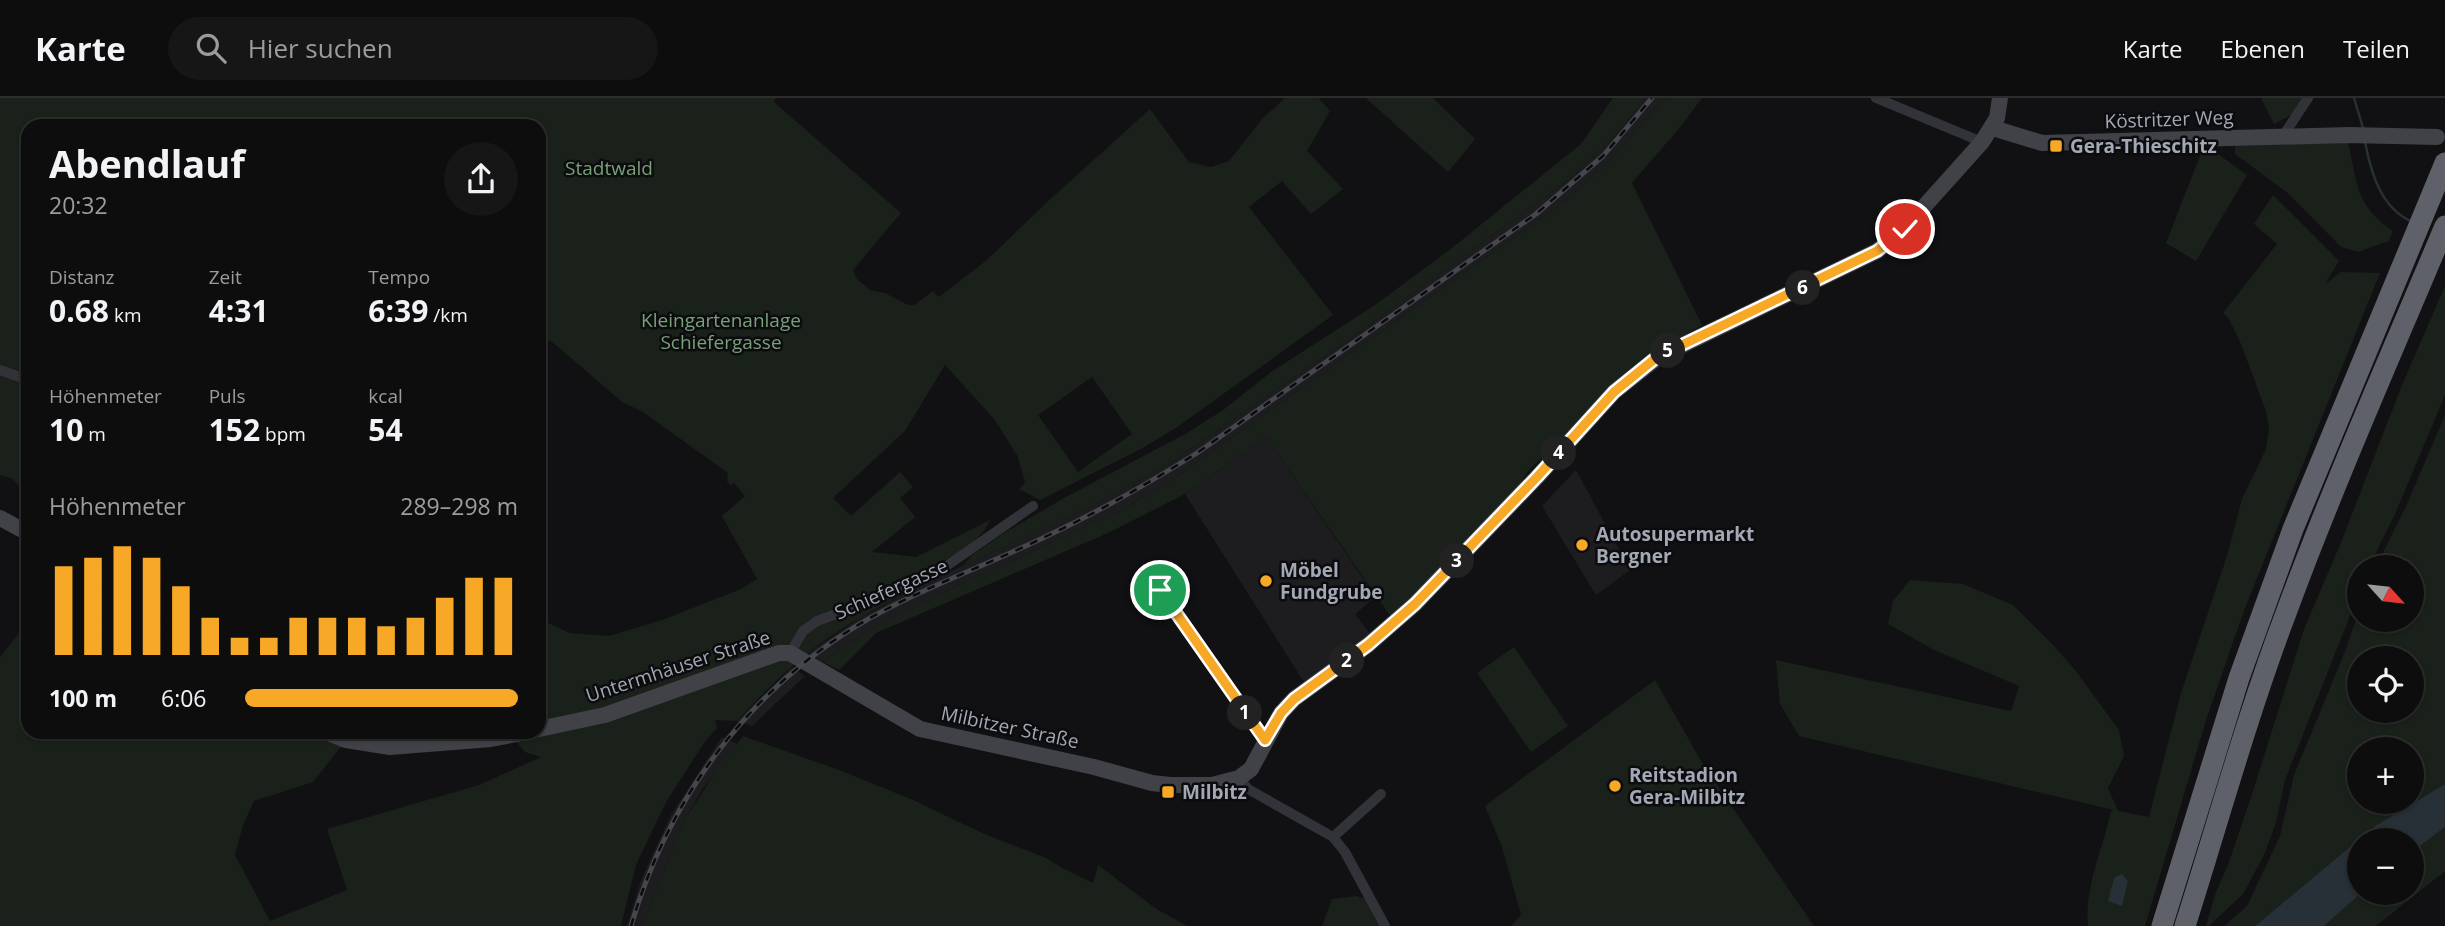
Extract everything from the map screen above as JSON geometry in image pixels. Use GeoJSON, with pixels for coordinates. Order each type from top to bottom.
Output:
{"type":"FeatureCollection","features":[{"type":"Feature","properties":{"kind":"highway"},"geometry":{"type":"LineString","coordinates":[[2162,926],[2239,678],[2293,529],[2445,163]]}},
{"type":"Feature","properties":{"kind":"highway"},"geometry":{"type":"LineString","coordinates":[[2186,926],[2260,684],[2286,613],[2445,226]]}},
{"type":"Feature","properties":{"kind":"main road"},"geometry":{"type":"LineString","coordinates":[[1239,778],[1251,769],[1281,713],[1294,699],[1368,645],[1415,604],[1614,392],[1657,357],[1877,251],[1905,229],[1982,142],[1993,128],[2000,98]]}},
{"type":"Feature","properties":{"kind":"main road","name":"Köstritzer Weg"},"geometry":{"type":"LineString","coordinates":[[1993,128],[2042,143],[2283,136],[2437,137]]}},
{"type":"Feature","properties":{"kind":"main road"},"geometry":{"type":"LineString","coordinates":[[0,518],[21,529]]}},
{"type":"Feature","properties":{"kind":"main road","name":"Untermhäuser Straße"},"geometry":{"type":"LineString","coordinates":[[546,728],[605,715],[779,653],[790,653]]}},
{"type":"Feature","properties":{"kind":"main road","name":"Milbitzer Straße"},"geometry":{"type":"LineString","coordinates":[[790,653],[920,729],[1084,765],[1152,783],[1212,785],[1239,778]]}},
{"type":"Feature","properties":{"kind":"main road"},"geometry":{"type":"LineString","coordinates":[[344,739],[390,747],[491,739]]}},
{"type":"Feature","properties":{"kind":"street"},"geometry":{"type":"LineString","coordinates":[[1876,98],[1982,142]]}},
{"type":"Feature","properties":{"kind":"street"},"geometry":{"type":"LineString","coordinates":[[2283,136],[2308,98]]}},
{"type":"Feature","properties":{"kind":"street"},"geometry":{"type":"LineString","coordinates":[[0,370],[21,378]]}},
{"type":"Feature","properties":{"kind":"street","name":"Schiefergasse"},"geometry":{"type":"LineString","coordinates":[[790,653],[803,631],[817,621],[858,606],[945,566],[1033,506]]}},
{"type":"Feature","properties":{"kind":"street"},"geometry":{"type":"LineString","coordinates":[[1160,590],[1265,740]]}},
{"type":"Feature","properties":{"kind":"street"},"geometry":{"type":"LineString","coordinates":[[1239,778],[1248,789],[1333,837],[1345,852],[1385,926]]}},
{"type":"Feature","properties":{"kind":"street"},"geometry":{"type":"LineString","coordinates":[[1333,837],[1381,794]]}},
{"type":"Feature","properties":{"kind":"shaded area"},"geometry":{"type":"Polygon","coordinates":[[[1645,98],[1665,98],[1616,154],[1567,200],[1179,475],[1124,509],[867,631],[823,662],[808,653],[859,619],[919,586],[1090,507],[1175,460],[1351,338],[1572,177],[1620,130],[1645,98]]]}},
{"type":"Feature","properties":{"kind":"shaded area"},"geometry":{"type":"Polygon","coordinates":[[[1266,437],[1376,597],[1355,614],[1371,635],[1304,682],[1185,494],[1266,437]]]}},
{"type":"Feature","properties":{"kind":"shaded area"},"geometry":{"type":"Polygon","coordinates":[[[1576,470],[1630,570],[1596,595],[1542,506],[1576,470]]]}},
{"type":"Feature","properties":{"kind":"shaded area"},"geometry":{"type":"Polygon","coordinates":[[[792,667],[805,676],[752,726],[737,721],[792,667]]]}},
{"type":"Feature","properties":{"kind":"shaded area"},"geometry":{"type":"Polygon","coordinates":[[[722,737],[737,744],[702,790],[685,819],[642,926],[627,926],[641,880],[671,815],[722,737]]]}},
{"type":"Feature","properties":{"kind":"shaded area"},"geometry":{"type":"Polygon","coordinates":[[[2445,784],[2445,827],[2424,843],[2424,828],[2373,828],[2395,814],[2424,814],[2424,797],[2445,784]]]}},
{"type":"Feature","properties":{"kind":"shaded area"},"geometry":{"type":"Polygon","coordinates":[[[2347,849],[2348,905],[2324,926],[2255,926],[2347,849]]]}},
{"type":"Feature","properties":{"kind":"shaded area"},"geometry":{"type":"Polygon","coordinates":[[[2122,874],[2128,881],[2122,906],[2108,901],[2114,878],[2122,874]]]}},
{"type":"Feature","properties":{"kind":"green space"},"geometry":{"type":"Polygon","coordinates":[[[0,98],[776,98],[774,102],[901,213],[853,270],[857,279],[870,290],[885,293],[908,305],[914,305],[933,291],[939,297],[988,259],[1150,109],[1189,162],[1211,167],[1229,161],[1262,119],[1285,98],[1319,98],[1330,111],[1307,151],[1343,189],[1311,214],[1282,181],[1249,207],[1333,315],[1176,428],[1139,450],[1040,500],[1019,489],[1025,483],[1018,457],[995,420],[945,365],[905,431],[833,498],[851,516],[900,472],[913,487],[900,498],[915,517],[872,552],[916,557],[990,520],[985,529],[961,551],[921,572],[919,586],[848,625],[808,653],[737,721],[715,720],[717,728],[704,743],[666,802],[636,865],[621,926],[0,926],[0,657],[21,631],[21,739],[356,739],[340,748],[313,782],[254,801],[243,825],[235,855],[270,921],[347,890],[327,829],[479,785],[541,757],[525,752],[514,739],[546,739],[546,622],[570,633],[609,636],[662,620],[741,589],[757,579],[722,516],[745,496],[734,483],[731,485],[727,481],[728,473],[643,412],[622,402],[550,340],[546,344],[546,119],[21,119],[21,489],[13,479],[0,475],[0,98]],[[1092,377],[1038,415],[1078,472],[1132,434],[1092,377]]]}},
{"type":"Feature","properties":{"kind":"green space"},"geometry":{"type":"Polygon","coordinates":[[[1366,98],[1433,98],[1475,139],[1448,172],[1366,98]]]}},
{"type":"Feature","properties":{"kind":"green space"},"geometry":{"type":"Polygon","coordinates":[[[1613,98],[1645,98],[1620,130],[1572,177],[1351,338],[1175,460],[1090,507],[963,566],[972,555],[1004,533],[1187,433],[1223,410],[1271,372],[1375,305],[1452,248],[1581,144],[1613,98]]]}},
{"type":"Feature","properties":{"kind":"green space"},"geometry":{"type":"Polygon","coordinates":[[[1665,98],[1702,98],[1632,183],[1702,325],[1633,367],[1563,441],[1534,466],[1519,486],[1425,586],[1391,617],[1266,437],[1185,494],[1108,533],[876,633],[839,670],[823,662],[867,631],[1124,509],[1179,475],[1567,200],[1616,154],[1665,98]]]}},
{"type":"Feature","properties":{"kind":"green space"},"geometry":{"type":"Polygon","coordinates":[[[2261,98],[2303,98],[2293,114],[2274,124],[2261,98]]]}},
{"type":"Feature","properties":{"kind":"green space"},"geometry":{"type":"Polygon","coordinates":[[[2348,142],[2360,193],[2365,203],[2371,212],[2393,231],[2389,241],[2358,252],[2341,247],[2289,194],[2235,154],[2235,146],[2348,142]]]}},
{"type":"Feature","properties":{"kind":"green space"},"geometry":{"type":"Polygon","coordinates":[[[2203,148],[2211,149],[2247,175],[2196,261],[2166,243],[2203,148]]]}},
{"type":"Feature","properties":{"kind":"green space"},"geometry":{"type":"Polygon","coordinates":[[[2273,195],[2339,261],[2325,284],[2341,272],[2380,273],[2245,608],[2207,717],[2145,926],[2088,926],[2091,882],[2111,811],[2114,810],[1799,736],[1780,704],[1776,660],[2011,711],[2019,686],[1932,649],[1888,624],[1893,601],[1910,580],[1963,584],[2013,605],[2075,670],[2119,730],[2124,756],[2108,788],[2118,811],[2149,817],[2181,693],[2227,556],[2242,499],[2266,449],[2269,428],[2266,411],[2241,344],[2229,319],[2223,313],[2277,244],[2254,224],[2273,195]]]}},
{"type":"Feature","properties":{"kind":"green space"},"geometry":{"type":"Polygon","coordinates":[[[2445,286],[2445,395],[2375,555],[2347,555],[2347,623],[2285,780],[2276,823],[2264,855],[2243,894],[2206,926],[2253,791],[2304,629],[2402,385],[2445,286]]]}},
{"type":"Feature","properties":{"kind":"green space"},"geometry":{"type":"Polygon","coordinates":[[[2445,415],[2445,784],[2424,797],[2424,737],[2347,737],[2347,814],[2395,814],[2373,828],[2347,828],[2347,849],[2255,926],[2224,926],[2247,906],[2280,836],[2294,775],[2352,632],[2424,632],[2424,555],[2382,555],[2445,415]]]}},
{"type":"Feature","properties":{"kind":"green space"},"geometry":{"type":"Polygon","coordinates":[[[1514,647],[1568,726],[1531,752],[1477,673],[1514,647]]]}},
{"type":"Feature","properties":{"kind":"green space","name":"Reitstadion Gera-Milbitz"},"geometry":{"type":"Polygon","coordinates":[[[1655,680],[1704,766],[1814,926],[1511,926],[1521,915],[1502,847],[1485,806],[1655,680]]]}},
{"type":"Feature","properties":{"kind":"green space"},"geometry":{"type":"Polygon","coordinates":[[[743,736],[842,771],[913,800],[982,833],[1046,858],[1093,883],[1098,865],[1155,908],[1187,926],[642,926],[685,819],[720,765],[743,736]]]}},
{"type":"Feature","properties":{"kind":"green space"},"geometry":{"type":"Polygon","coordinates":[[[2445,827],[2445,871],[2424,888],[2424,843],[2445,827]]]}},
{"type":"Feature","properties":{"kind":"green space"},"geometry":{"type":"Polygon","coordinates":[[[1356,896],[1365,899],[1379,926],[1322,926],[1332,899],[1356,896]]]}},
{"type":"Feature","properties":{"kind":"green space"},"geometry":{"type":"Polygon","coordinates":[[[2348,905],[2402,905],[2376,926],[2324,926],[2348,905]]]}},
{"type":"Feature","properties":{"kind":"waterway"},"geometry":{"type":"LineString","coordinates":[[2354,98],[2363,128]]}},
{"type":"Feature","properties":{"kind":"waterway"},"geometry":{"type":"LineString","coordinates":[[2365,142],[2379,189],[2393,208],[2413,222]]}},
{"type":"Feature","properties":{"kind":"railway"},"geometry":{"type":"LineString","coordinates":[[631,926],[666,836],[689,794],[746,717],[780,683],[817,653],[881,612],[1068,526],[1197,453],[1536,214],[1603,156],[1652,98]]}},
{"type":"Feature","properties":{"kind":"place","name":"Gera-Thieschitz"},"geometry":{"type":"Point","coordinates":[2056,146]}},
{"type":"Feature","properties":{"kind":"place","name":"Autosupermarkt Bergner"},"geometry":{"type":"Point","coordinates":[1582,545]}},
{"type":"Feature","properties":{"kind":"place","name":"Möbel Fundgrube"},"geometry":{"type":"Point","coordinates":[1266,581]}},
{"type":"Feature","properties":{"kind":"place","name":"Reitstadion Gera-Milbitz"},"geometry":{"type":"Point","coordinates":[1615,786]}},
{"type":"Feature","properties":{"kind":"place","name":"Milbitz"},"geometry":{"type":"Point","coordinates":[1168,792]}},
{"type":"Feature","properties":{"kind":"route"},"geometry":{"type":"LineString","coordinates":[[1160,590],[1265,740],[1281,713],[1294,699],[1368,645],[1415,604],[1614,392],[1657,357],[1877,251],[1905,229]]}},
{"type":"Feature","properties":{"kind":"park label","name":"Stadtwald"},"geometry":{"type":"Point","coordinates":[609,168]}},
{"type":"Feature","properties":{"kind":"park label","name":"Kleingartenanlage Schiefergasse"},"geometry":{"type":"Point","coordinates":[721,331]}}]}
